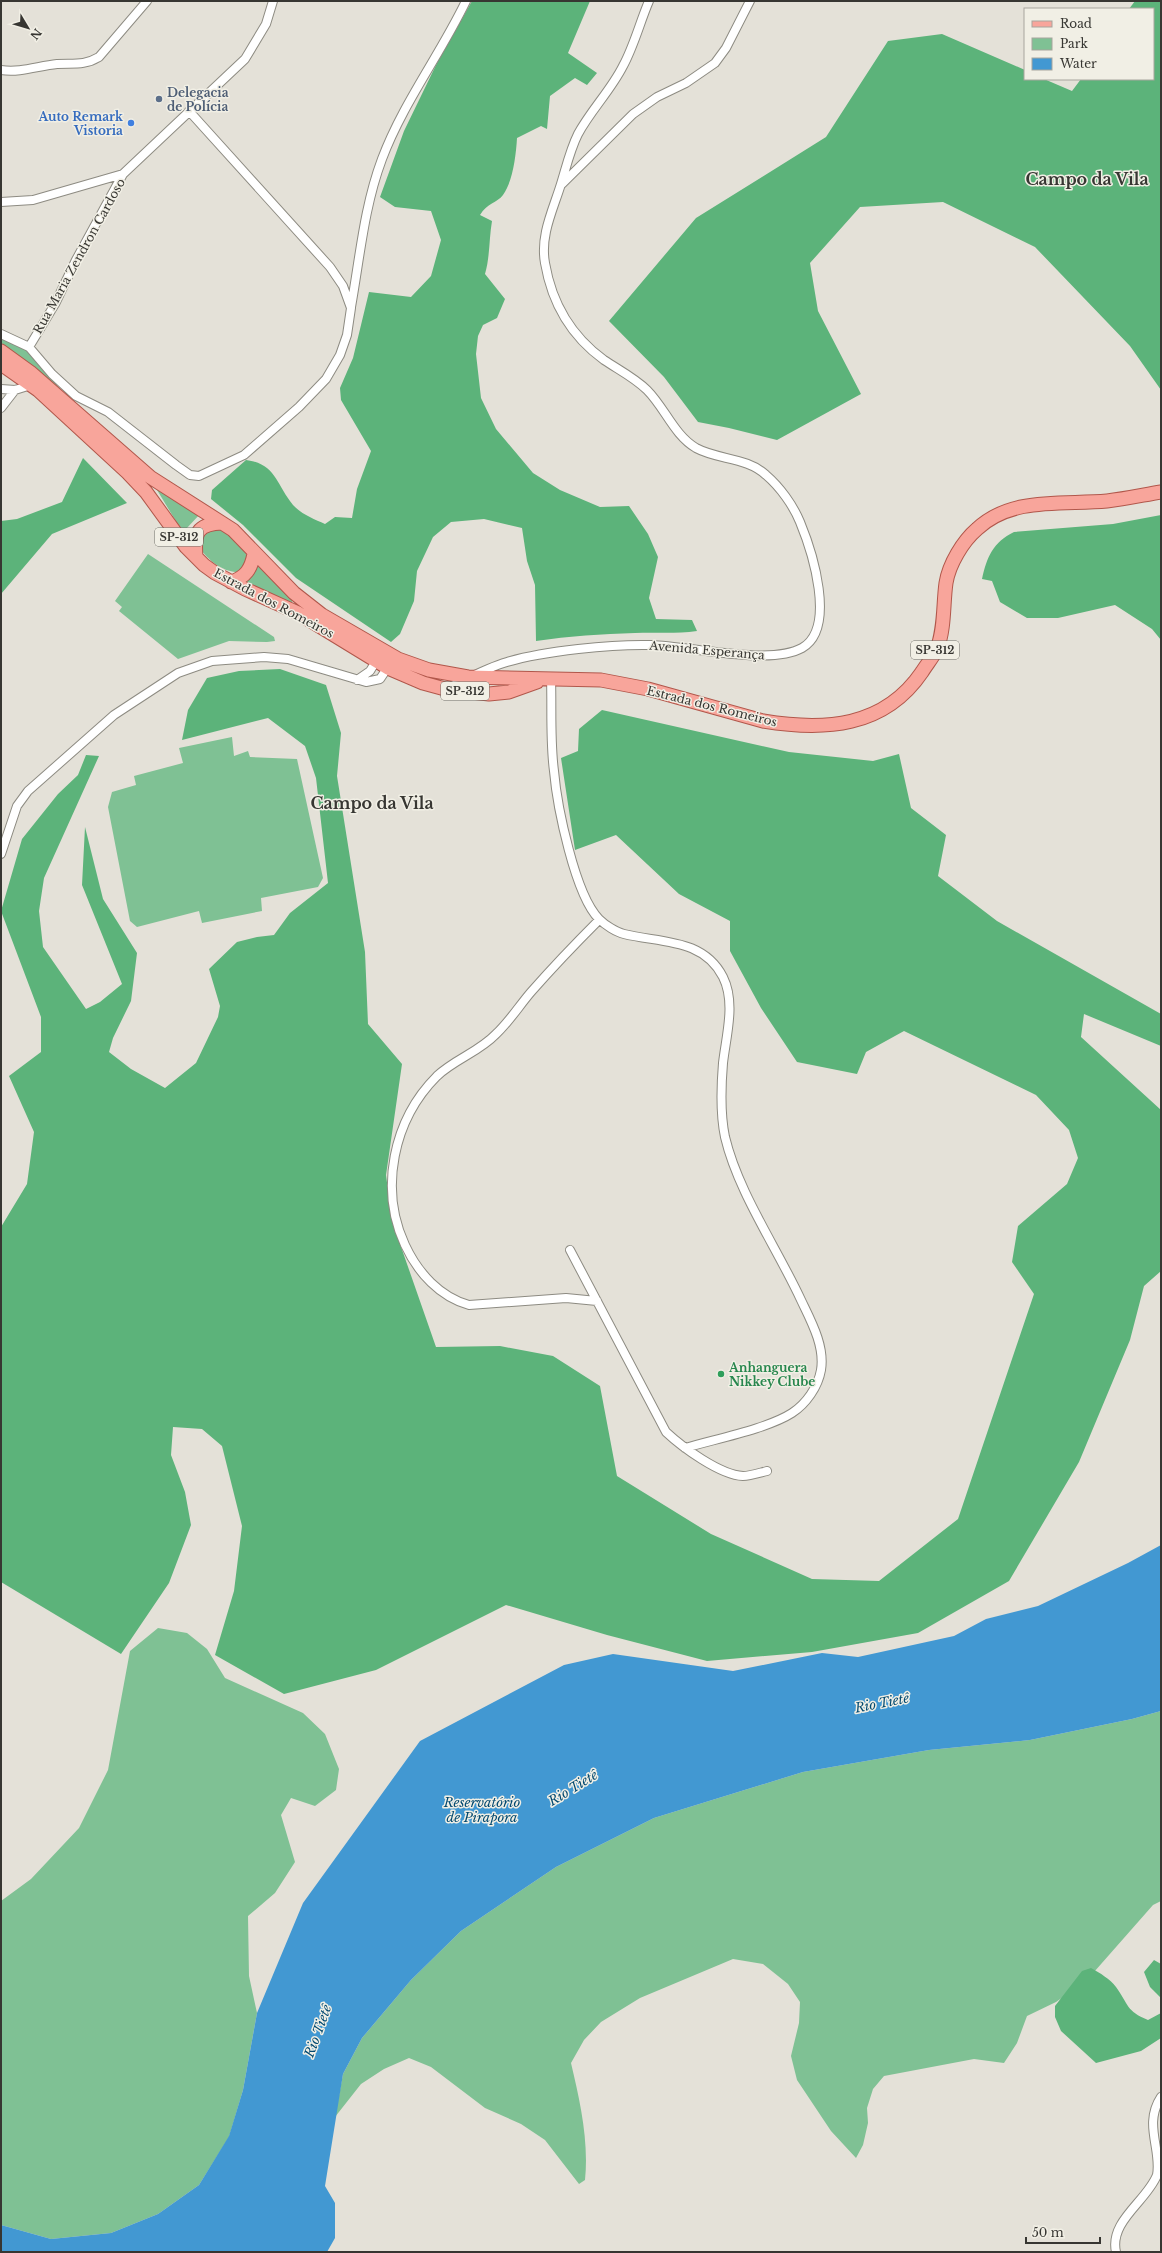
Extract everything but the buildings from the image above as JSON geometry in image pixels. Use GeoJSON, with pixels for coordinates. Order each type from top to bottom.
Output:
{"type":"FeatureCollection","features":[{"type":"Feature","properties":{"kind":"main road","name":"Estrada dos Romeiros"},"geometry":{"type":"LineString","coordinates":[[1,351],[30,372],[150,477],[233,530],[254,554],[294,593],[322,615],[423,683],[445,688],[489,694],[509,692],[548,679]]}},
{"type":"Feature","properties":{"kind":"main road","name":"Estrada dos Romeiros"},"geometry":{"type":"LineString","coordinates":[[1,364],[31,385],[128,473],[146,492],[186,546],[204,566],[231,582],[298,613],[384,658],[429,670],[468,677],[601,680],[648,689],[763,721],[780,724],[827,725],[847,723],[865,718],[881,711],[900,697],[915,682],[937,648],[942,622],[946,581],[956,556],[978,528],[996,516],[1012,509],[1032,505],[1108,501],[1161,492]]}},
{"type":"Feature","properties":{"kind":"main road"},"geometry":{"type":"LineString","coordinates":[[196,557],[195,545],[198,531],[206,525],[222,523]]}},
{"type":"Feature","properties":{"kind":"main road"},"geometry":{"type":"LineString","coordinates":[[231,582],[244,576],[252,563],[254,554]]}},
{"type":"Feature","properties":{"kind":"street"},"geometry":{"type":"LineString","coordinates":[[1,70],[33,69],[57,64],[82,64],[91,62],[99,57],[146,1]]}},
{"type":"Feature","properties":{"kind":"street","name":"Rua Maria Zendron Cardoso"},"geometry":{"type":"LineString","coordinates":[[1,334],[29,347],[54,304],[123,174],[245,59],[266,24],[273,1]]}},
{"type":"Feature","properties":{"kind":"street"},"geometry":{"type":"LineString","coordinates":[[29,347],[52,374],[76,396],[108,412],[190,475],[199,476],[244,456],[300,407],[326,379],[340,355],[347,335],[364,217],[382,158],[416,87],[441,48],[466,1]]}},
{"type":"Feature","properties":{"kind":"street","name":"Avenida Esperança"},"geometry":{"type":"LineString","coordinates":[[445,688],[468,677],[507,662],[553,653],[622,645],[652,645],[768,656],[792,652],[802,648],[814,635],[819,610],[814,563],[804,535],[789,503],[765,473],[755,466],[698,448],[689,442],[672,424],[661,406],[645,388],[586,345],[566,322],[557,304],[544,262],[544,243],[548,223],[577,136],[623,67],[649,1]]}},
{"type":"Feature","properties":{"kind":"street"},"geometry":{"type":"LineString","coordinates":[[561,185],[603,141],[633,114],[657,97],[686,83],[715,63],[726,48],[750,1]]}},
{"type":"Feature","properties":{"kind":"street"},"geometry":{"type":"LineString","coordinates":[[189,111],[330,267],[343,286],[351,308]]}},
{"type":"Feature","properties":{"kind":"street"},"geometry":{"type":"LineString","coordinates":[[1,202],[33,200],[123,174]]}},
{"type":"Feature","properties":{"kind":"street"},"geometry":{"type":"LineString","coordinates":[[1,389],[15,390],[31,385]]}},
{"type":"Feature","properties":{"kind":"street"},"geometry":{"type":"LineString","coordinates":[[1,408],[15,390]]}},
{"type":"Feature","properties":{"kind":"street"},"geometry":{"type":"LineString","coordinates":[[76,396],[79,414]]}},
{"type":"Feature","properties":{"kind":"street"},"geometry":{"type":"LineString","coordinates":[[1,854],[17,806],[28,791],[114,715],[178,673],[212,661],[264,657],[288,659],[357,680],[373,682],[384,676],[384,658]]}},
{"type":"Feature","properties":{"kind":"street"},"geometry":{"type":"LineString","coordinates":[[357,680],[370,671],[384,658]]}},
{"type":"Feature","properties":{"kind":"street"},"geometry":{"type":"LineString","coordinates":[[548,679],[553,770],[564,834],[584,894],[599,920],[622,934],[683,944],[696,950],[718,968],[725,980],[729,996],[729,1008],[728,1032],[723,1063],[722,1114],[727,1148],[740,1180],[812,1322],[821,1354],[822,1368],[817,1384],[807,1399],[793,1413],[774,1422],[685,1448]]}},
{"type":"Feature","properties":{"kind":"street"},"geometry":{"type":"LineString","coordinates":[[597,1301],[566,1298],[469,1305],[456,1301],[443,1294],[412,1260],[398,1229],[391,1198],[392,1166],[398,1140],[408,1115],[422,1093],[438,1076],[487,1043],[498,1033],[550,971],[599,920]]}},
{"type":"Feature","properties":{"kind":"street"},"geometry":{"type":"LineString","coordinates":[[570,1250],[666,1432],[685,1448],[734,1475],[744,1476],[767,1471]]}},
{"type":"Feature","properties":{"kind":"street"},"geometry":{"type":"LineString","coordinates":[[1116,2252],[1116,2239],[1120,2227],[1128,2214],[1146,2193],[1157,2175],[1159,2163],[1153,2118],[1154,2110],[1161,2098]]}},
{"type":"Feature","properties":{"kind":"green space"},"geometry":{"type":"Polygon","coordinates":[[[472,1],[590,1],[568,53],[597,73],[587,85],[575,78],[550,96],[547,129],[541,126],[517,138],[516,152],[509,183],[501,198],[486,208],[480,215],[492,221],[488,261],[485,274],[505,299],[497,318],[483,325],[478,336],[476,354],[481,398],[496,429],[533,473],[560,490],[600,507],[629,506],[648,534],[658,557],[649,598],[656,619],[692,620],[697,631],[598,635],[536,641],[535,585],[527,561],[522,528],[484,519],[451,522],[433,537],[417,571],[414,601],[400,634],[391,642],[296,578],[243,525],[211,499],[212,490],[246,460],[256,462],[270,470],[293,505],[308,516],[325,524],[335,517],[352,518],[357,489],[371,451],[341,400],[340,388],[353,358],[369,292],[411,297],[431,276],[441,240],[431,211],[395,207],[380,197],[404,131],[437,63],[472,1]]]}},
{"type":"Feature","properties":{"kind":"green space"},"geometry":{"type":"Polygon","coordinates":[[[1135,1],[1161,1],[1161,390],[1130,346],[1035,247],[943,202],[860,207],[810,263],[818,311],[861,394],[777,440],[698,422],[664,377],[609,321],[696,218],[826,137],[888,41],[942,34],[1024,70],[1024,80],[1046,80],[1072,91],[1080,80],[1154,80],[1154,8],[1130,8],[1135,1]]]}},
{"type":"Feature","properties":{"kind":"green space"},"geometry":{"type":"Polygon","coordinates":[[[1,336],[31,353],[60,391],[31,365],[1,344],[1,336]]]}},
{"type":"Feature","properties":{"kind":"green space"},"geometry":{"type":"Polygon","coordinates":[[[83,458],[127,503],[52,534],[1,594],[1,521],[17,519],[62,502],[83,458]]]}},
{"type":"Feature","properties":{"kind":"green space"},"geometry":{"type":"Polygon","coordinates":[[[154,485],[201,513],[186,529],[186,533],[177,523],[154,485]]]}},
{"type":"Feature","properties":{"kind":"green space"},"geometry":{"type":"Polygon","coordinates":[[[1161,515],[1161,640],[1152,629],[1115,605],[1058,618],[1027,618],[1000,602],[992,581],[982,579],[986,564],[996,545],[1014,532],[1113,524],[1161,515]]]}},
{"type":"Feature","properties":{"kind":"green space"},"geometry":{"type":"Polygon","coordinates":[[[204,528],[222,528],[246,550],[247,562],[240,572],[234,572],[216,565],[203,552],[199,547],[204,528]]]}},
{"type":"Feature","properties":{"kind":"green space"},"geometry":{"type":"Polygon","coordinates":[[[148,554],[274,637],[275,641],[229,641],[178,659],[119,611],[122,607],[115,601],[148,554]]]}},
{"type":"Feature","properties":{"kind":"green space"},"geometry":{"type":"Polygon","coordinates":[[[257,562],[292,600],[291,603],[243,584],[257,562]]]}},
{"type":"Feature","properties":{"kind":"green space"},"geometry":{"type":"Polygon","coordinates":[[[280,669],[326,685],[341,733],[337,776],[365,952],[368,1024],[402,1064],[386,1175],[392,1221],[436,1347],[500,1346],[553,1356],[600,1386],[617,1476],[711,1534],[812,1579],[879,1581],[958,1519],[1034,1294],[1012,1262],[1018,1226],[1067,1184],[1078,1158],[1069,1130],[1036,1095],[904,1031],[866,1052],[857,1074],[797,1062],[761,1008],[730,951],[730,921],[679,894],[616,835],[575,850],[561,758],[578,751],[579,729],[602,710],[789,752],[873,761],[899,754],[911,808],[946,835],[938,876],[997,921],[1161,1014],[1161,1046],[1084,1014],[1081,1037],[1161,1110],[1161,1271],[1144,1286],[1130,1340],[1079,1462],[1009,1581],[918,1633],[812,1652],[707,1661],[607,1635],[506,1605],[376,1670],[284,1694],[215,1655],[234,1591],[242,1526],[222,1446],[202,1429],[173,1427],[171,1455],[185,1492],[191,1525],[169,1583],[121,1654],[1,1582],[1,1227],[27,1184],[34,1132],[9,1076],[41,1052],[41,1017],[1,911],[22,839],[58,794],[78,775],[86,755],[99,756],[44,878],[39,911],[43,947],[86,1009],[100,1002],[122,984],[82,885],[85,827],[103,899],[137,953],[131,1001],[113,1038],[109,1052],[131,1069],[165,1088],[196,1063],[218,1017],[220,1006],[209,969],[237,942],[274,935],[290,913],[328,883],[316,778],[305,746],[268,718],[182,740],[188,710],[207,678],[239,671],[280,669]]]}},
{"type":"Feature","properties":{"kind":"green space"},"geometry":{"type":"Polygon","coordinates":[[[232,737],[234,756],[248,751],[250,757],[297,759],[323,878],[318,887],[261,898],[262,911],[202,923],[199,911],[137,927],[130,921],[108,807],[112,792],[136,785],[134,776],[183,763],[179,748],[232,737]]]}},
{"type":"Feature","properties":{"kind":"green space"},"geometry":{"type":"Polygon","coordinates":[[[158,1628],[187,1633],[207,1649],[225,1678],[303,1713],[325,1734],[339,1769],[336,1790],[315,1806],[291,1798],[281,1815],[295,1862],[275,1893],[248,1916],[249,1976],[257,2013],[243,2090],[229,2137],[199,2185],[158,2214],[111,2233],[51,2239],[1,2225],[1,1901],[31,1879],[79,1828],[108,1770],[130,1651],[158,1628]]]}},
{"type":"Feature","properties":{"kind":"green space"},"geometry":{"type":"Polygon","coordinates":[[[1161,1711],[1161,1901],[1153,1905],[1087,1980],[1056,2002],[1027,2016],[1017,2043],[1004,2063],[974,2059],[884,2076],[873,2089],[867,2108],[868,2123],[863,2145],[856,2158],[831,2131],[797,2080],[791,2056],[799,2023],[800,2002],[788,1984],[763,1964],[733,1959],[640,1998],[601,2022],[584,2040],[571,2063],[583,2121],[586,2151],[585,2180],[579,2184],[545,2140],[521,2124],[485,2108],[431,2067],[409,2058],[384,2069],[361,2084],[335,2117],[343,2074],[362,2038],[411,1980],[461,1931],[556,1867],[654,1818],[803,1772],[929,1750],[1030,1740],[1132,1719],[1161,1711]]]}},
{"type":"Feature","properties":{"kind":"green space"},"geometry":{"type":"Polygon","coordinates":[[[1154,1960],[1161,1964],[1161,1998],[1150,1987],[1144,1972],[1154,1960]]]}},
{"type":"Feature","properties":{"kind":"green space"},"geometry":{"type":"Polygon","coordinates":[[[1091,1968],[1105,1976],[1114,1984],[1129,2007],[1136,2014],[1148,2020],[1161,2013],[1161,2038],[1141,2051],[1096,2063],[1061,2031],[1055,2017],[1055,2006],[1082,1971],[1091,1968]]]}},
{"type":"Feature","properties":{"kind":"water","name":"Reservatório de Pirapora"},"geometry":{"type":"Polygon","coordinates":[[[1161,1545],[1161,1711],[1132,1719],[1030,1740],[929,1750],[803,1772],[654,1818],[556,1867],[461,1931],[411,1980],[362,2038],[343,2074],[325,2186],[335,2203],[335,2238],[327,2252],[1,2252],[1,2225],[51,2239],[111,2233],[158,2214],[199,2185],[229,2136],[243,2090],[257,2013],[303,1903],[420,1741],[564,1665],[613,1654],[733,1671],[822,1653],[858,1657],[954,1636],[986,1619],[1038,1606],[1128,1563],[1161,1545]]]}},
{"type":"Feature","properties":{"kind":"place","name":"Delegacia de Polícia"},"geometry":{"type":"Point","coordinates":[159,99]}},
{"type":"Feature","properties":{"kind":"place","name":"Auto Remark Vistoria"},"geometry":{"type":"Point","coordinates":[131,123]}},
{"type":"Feature","properties":{"kind":"place","name":"Anhanguera Nikkey Clube"},"geometry":{"type":"Point","coordinates":[721,1374]}},
{"type":"Feature","properties":{"kind":"district","name":"Campo da Vila"},"geometry":{"type":"Point","coordinates":[1087,179]}},
{"type":"Feature","properties":{"kind":"district","name":"Campo da Vila"},"geometry":{"type":"Point","coordinates":[372,803]}},
{"type":"Feature","properties":{"kind":"water label","name":"Rio Tietê"},"geometry":{"type":"Point","coordinates":[882,1703]}},
{"type":"Feature","properties":{"kind":"water label","name":"Rio Tietê"},"geometry":{"type":"Point","coordinates":[573,1788]}},
{"type":"Feature","properties":{"kind":"water label","name":"Rio Tietê"},"geometry":{"type":"Point","coordinates":[318,2031]}}]}
